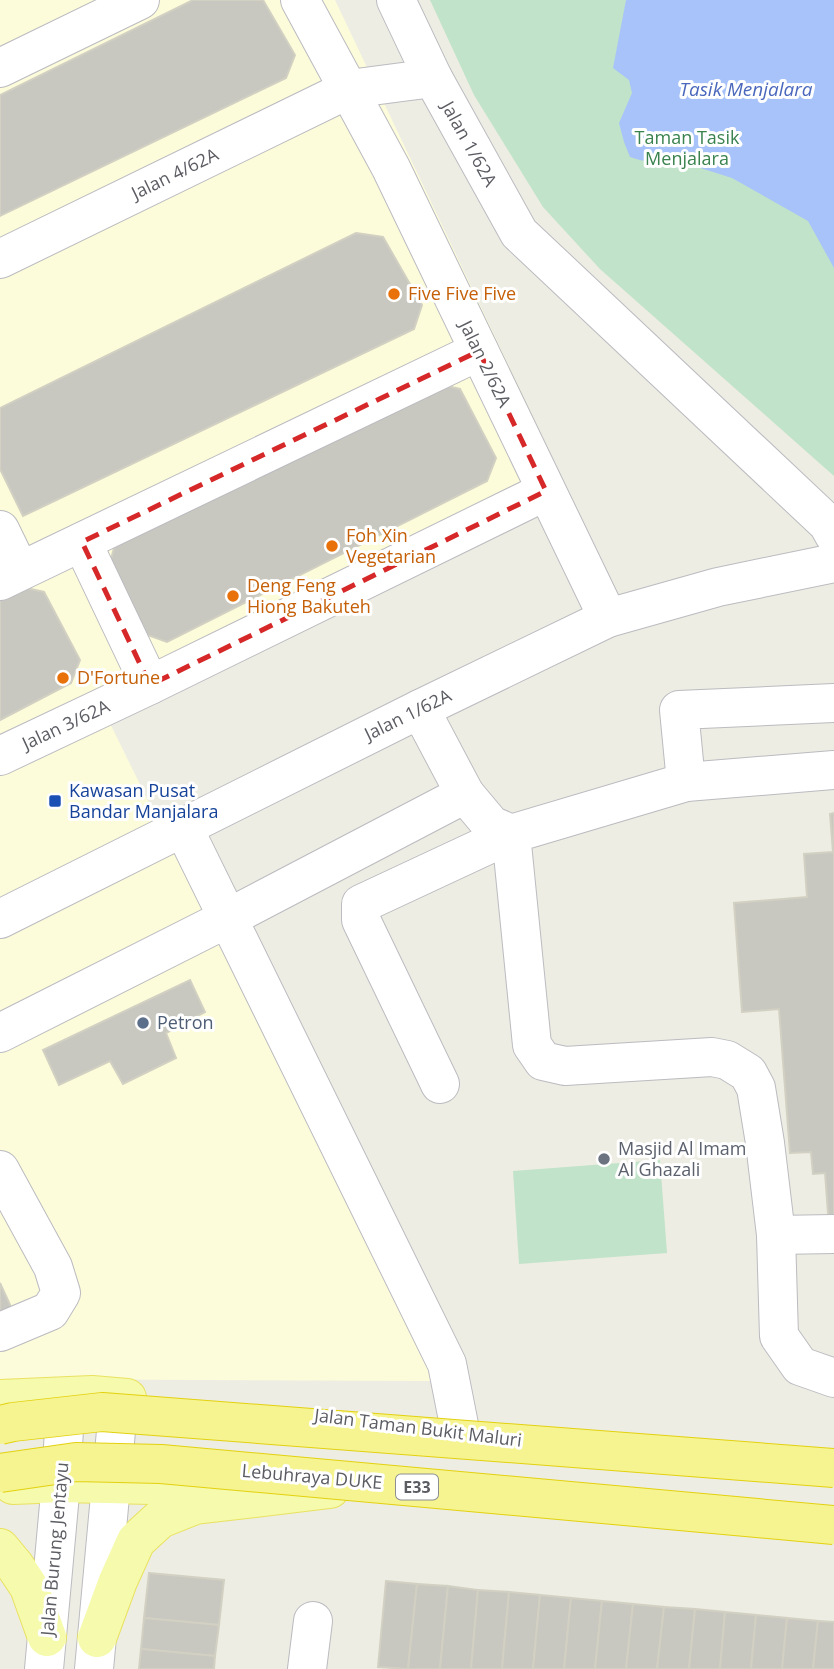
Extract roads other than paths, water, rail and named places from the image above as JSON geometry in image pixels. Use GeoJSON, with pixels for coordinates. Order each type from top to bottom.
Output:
{"type":"FeatureCollection","features":[{"type":"Feature","properties":{"kind":"highway"},"geometry":{"type":"LineString","coordinates":[[0,1425],[102,1412],[834,1468]]}},
{"type":"Feature","properties":{"kind":"highway","name":"Lebuhraya DUKE"},"geometry":{"type":"LineString","coordinates":[[0,1472],[76,1462],[161,1464],[834,1525]]}},
{"type":"Feature","properties":{"kind":"main road","name":"Jalan Taman Bukit Maluri"},"geometry":{"type":"LineString","coordinates":[[0,1399],[92,1395],[425,1425],[725,1474],[834,1482]]}},
{"type":"Feature","properties":{"kind":"main road"},"geometry":{"type":"LineString","coordinates":[[0,1433],[64,1429],[116,1431],[725,1474]]}},
{"type":"Feature","properties":{"kind":"main road"},"geometry":{"type":"LineString","coordinates":[[0,1487],[61,1483],[330,1489],[834,1543]]}},
{"type":"Feature","properties":{"kind":"main road"},"geometry":{"type":"LineString","coordinates":[[95,1654],[118,1581],[136,1541],[160,1519],[195,1505],[330,1489]]}},
{"type":"Feature","properties":{"kind":"main road"},"geometry":{"type":"LineString","coordinates":[[0,1548],[29,1587],[45,1653]]}},
{"type":"Feature","properties":{"kind":"street"},"geometry":{"type":"LineString","coordinates":[[0,68],[101,8],[140,0]]}},
{"type":"Feature","properties":{"kind":"street","name":"Jalan 2/62A"},"geometry":{"type":"LineString","coordinates":[[300,0],[391,168],[608,618]]}},
{"type":"Feature","properties":{"kind":"street","name":"Jalan 1/62A"},"geometry":{"type":"LineString","coordinates":[[396,0],[433,78],[519,233],[828,524],[834,535]]}},
{"type":"Feature","properties":{"kind":"street","name":"Jalan 4/62A"},"geometry":{"type":"LineString","coordinates":[[0,259],[349,89],[433,78]]}},
{"type":"Feature","properties":{"kind":"street"},"geometry":{"type":"LineString","coordinates":[[0,530],[10,576],[479,351]]}},
{"type":"Feature","properties":{"kind":"street","name":"Jalan 3/62A"},"geometry":{"type":"LineString","coordinates":[[0,756],[546,491]]}},
{"type":"Feature","properties":{"kind":"street"},"geometry":{"type":"LineString","coordinates":[[82,542],[150,685]]}},
{"type":"Feature","properties":{"kind":"street","name":"Jalan 1/62A"},"geometry":{"type":"LineString","coordinates":[[0,919],[419,709],[608,618],[718,587],[834,563]]}},
{"type":"Feature","properties":{"kind":"street"},"geometry":{"type":"LineString","coordinates":[[686,782],[679,710],[834,703]]}},
{"type":"Feature","properties":{"kind":"street"},"geometry":{"type":"LineString","coordinates":[[419,709],[465,794],[491,825],[511,834]]}},
{"type":"Feature","properties":{"kind":"street"},"geometry":{"type":"LineString","coordinates":[[440,1084],[361,920],[360,904],[511,834],[686,782],[834,770]]}},
{"type":"Feature","properties":{"kind":"street"},"geometry":{"type":"LineString","coordinates":[[0,1033],[465,794]]}},
{"type":"Feature","properties":{"kind":"street"},"geometry":{"type":"LineString","coordinates":[[183,827],[447,1364],[460,1430]]}},
{"type":"Feature","properties":{"kind":"street"},"geometry":{"type":"LineString","coordinates":[[511,834],[532,1045],[543,1061],[565,1066],[712,1058],[727,1060],[748,1073],[756,1088],[776,1235],[779,1336],[800,1366],[834,1378]]}},
{"type":"Feature","properties":{"kind":"street"},"geometry":{"type":"LineString","coordinates":[[0,1170],[53,1267],[61,1293],[50,1311],[0,1332]]}},
{"type":"Feature","properties":{"kind":"street"},"geometry":{"type":"LineString","coordinates":[[776,1235],[834,1234]]}},
{"type":"Feature","properties":{"kind":"street","name":"Jalan Burung Jentayu"},"geometry":{"type":"LineString","coordinates":[[45,1653],[64,1429]]}},
{"type":"Feature","properties":{"kind":"street"},"geometry":{"type":"LineString","coordinates":[[95,1654],[116,1431]]}},
{"type":"Feature","properties":{"kind":"street"},"geometry":{"type":"LineString","coordinates":[[307,1669],[313,1621]]}},
{"type":"Feature","properties":{"kind":"water","name":"Tasik Menjalara"},"geometry":{"type":"Polygon","coordinates":[[[626,0],[834,0],[834,268],[808,221],[732,178],[669,158],[650,161],[630,157],[619,123],[632,93],[629,80],[613,68],[626,0]]]}},
{"type":"Feature","properties":{"kind":"place","name":"Five Five Five"},"geometry":{"type":"Point","coordinates":[394,294]}},
{"type":"Feature","properties":{"kind":"place","name":"Foh Xin Vegetarian"},"geometry":{"type":"Point","coordinates":[332,546]}},
{"type":"Feature","properties":{"kind":"place","name":"Deng Feng Hiong Bakuteh"},"geometry":{"type":"Point","coordinates":[233,596]}},
{"type":"Feature","properties":{"kind":"place","name":"D'Fortune"},"geometry":{"type":"Point","coordinates":[63,678]}},
{"type":"Feature","properties":{"kind":"place","name":"Kawasan Pusat Bandar Manjalara"},"geometry":{"type":"Point","coordinates":[55,801]}},
{"type":"Feature","properties":{"kind":"place","name":"Petron"},"geometry":{"type":"Point","coordinates":[143,1023]}},
{"type":"Feature","properties":{"kind":"place","name":"Masjid Al Imam Al Ghazali"},"geometry":{"type":"Point","coordinates":[604,1159]}},
{"type":"Feature","properties":{"kind":"park label","name":"Taman Tasik Menjalara"},"geometry":{"type":"Point","coordinates":[687,148]}}]}
